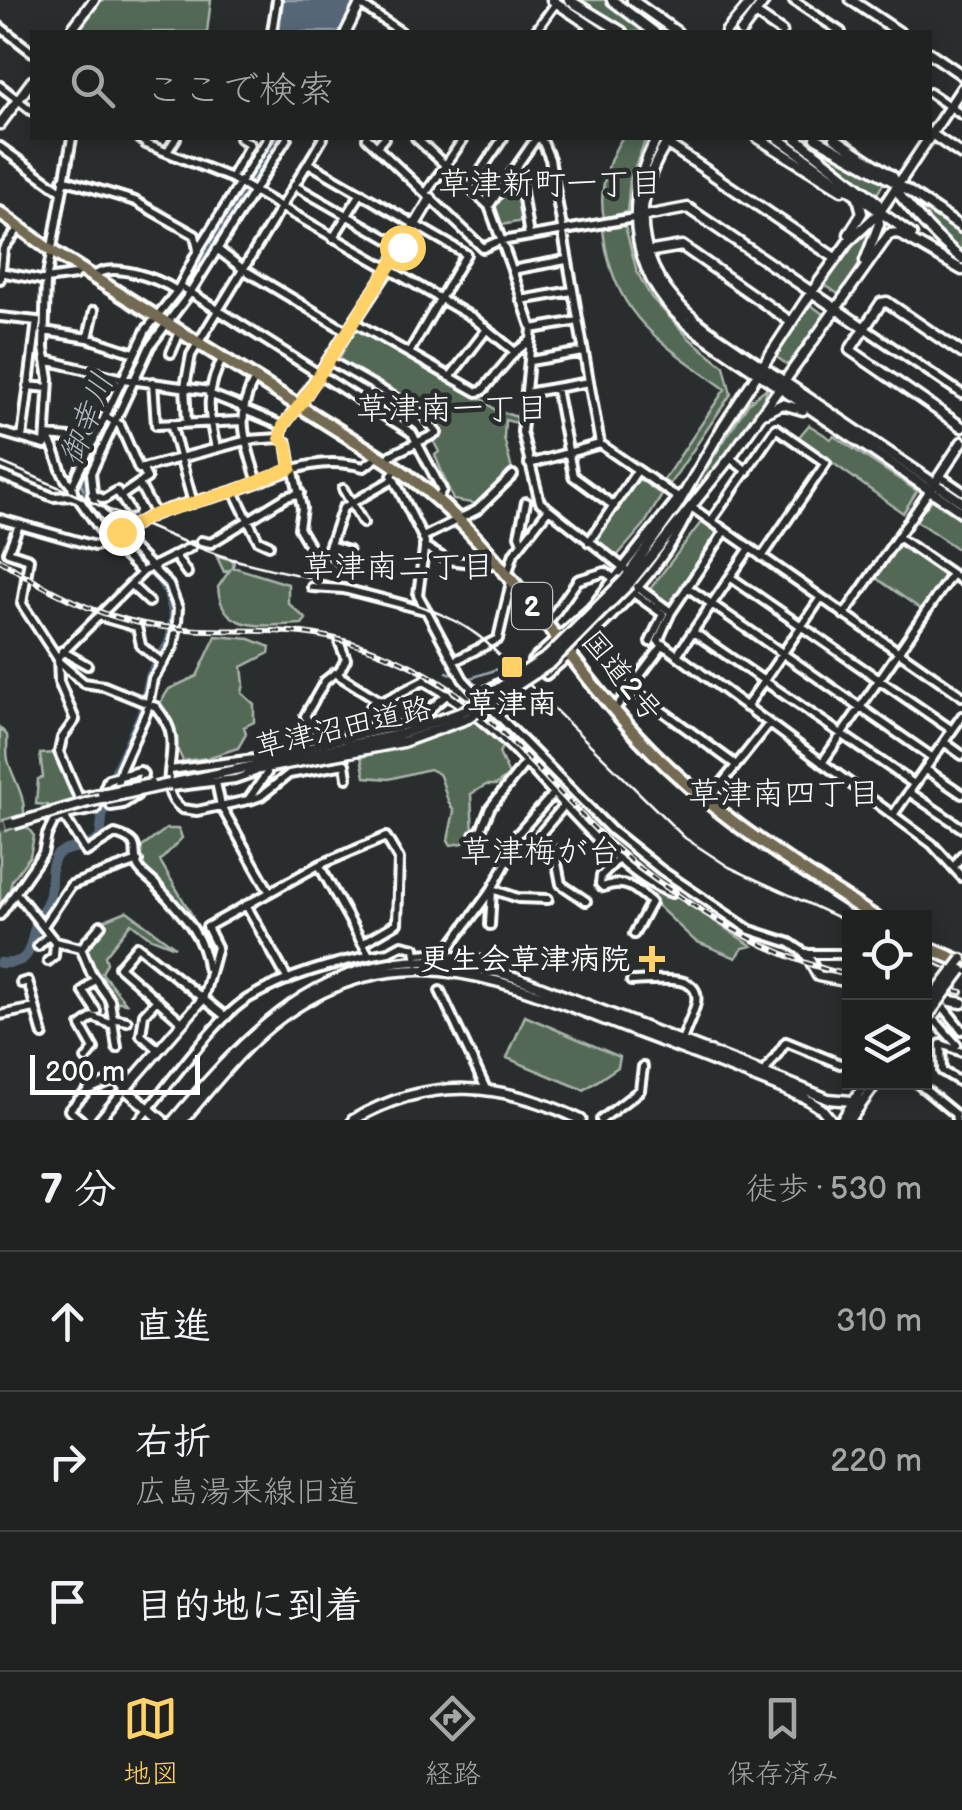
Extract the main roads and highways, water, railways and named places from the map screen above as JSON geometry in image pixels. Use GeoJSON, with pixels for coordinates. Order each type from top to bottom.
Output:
{"type":"FeatureCollection","features":[{"type":"Feature","properties":{"kind":"highway","name":"国道2号"},"geometry":{"type":"LineString","coordinates":[[0,213],[50,250],[256,378],[438,499],[509,578],[615,710],[706,803],[750,837],[864,910]]}},
{"type":"Feature","properties":{"kind":"highway"},"geometry":{"type":"LineString","coordinates":[[932,949],[960,960]]}},
{"type":"Feature","properties":{"kind":"water"},"geometry":{"type":"Polygon","coordinates":[[[283,0],[357,0],[342,30],[279,30],[283,0]]]}},
{"type":"Feature","properties":{"kind":"water"},"geometry":{"type":"Polygon","coordinates":[[[270,140],[283,140],[186,294],[151,339],[92,467],[90,506],[78,477],[147,331],[180,290],[270,140]]]}},
{"type":"Feature","properties":{"kind":"waterway","name":"御幸川"},"geometry":{"type":"LineString","coordinates":[[0,963],[19,961],[28,952],[49,898],[57,855],[100,838],[103,810],[116,770],[142,713],[150,676],[170,641],[174,615],[168,593],[160,580],[109,531],[86,495]]}},
{"type":"Feature","properties":{"kind":"waterway"},"geometry":{"type":"LineString","coordinates":[[468,679],[504,667]]}},
{"type":"Feature","properties":{"kind":"waterway"},"geometry":{"type":"LineString","coordinates":[[447,672],[459,677]]}},
{"type":"Feature","properties":{"kind":"tunnel"},"geometry":{"type":"LineString","coordinates":[[0,827],[5,826]]}},
{"type":"Feature","properties":{"kind":"tram line"},"geometry":{"type":"LineString","coordinates":[[0,462],[219,555],[397,598],[462,625],[487,643],[685,838],[729,867],[842,919]]}},
{"type":"Feature","properties":{"kind":"tram line"},"geometry":{"type":"LineString","coordinates":[[932,962],[962,976]]}},
{"type":"Feature","properties":{"kind":"railway"},"geometry":{"type":"LineString","coordinates":[[0,560],[69,599],[124,620],[183,629],[316,635],[358,645],[411,666],[464,699],[487,719],[596,830],[649,875],[750,938],[842,973]]}},
{"type":"Feature","properties":{"kind":"railway"},"geometry":{"type":"LineString","coordinates":[[932,986],[962,992]]}},
{"type":"Feature","properties":{"kind":"place","name":"草津南"},"geometry":{"type":"Point","coordinates":[512,667]}},
{"type":"Feature","properties":{"kind":"place","name":"更生会草津病院"},"geometry":{"type":"Point","coordinates":[652,959]}},
{"type":"Feature","properties":{"kind":"district","name":"草津新町一丁目"},"geometry":{"type":"Point","coordinates":[550,183]}},
{"type":"Feature","properties":{"kind":"district","name":"草津南一丁目"},"geometry":{"type":"Point","coordinates":[452,408]}},
{"type":"Feature","properties":{"kind":"district","name":"草津南二丁目"},"geometry":{"type":"Point","coordinates":[398,566]}},
{"type":"Feature","properties":{"kind":"district","name":"草津南四丁目"},"geometry":{"type":"Point","coordinates":[784,793]}},
{"type":"Feature","properties":{"kind":"district","name":"草津梅が台"},"geometry":{"type":"Point","coordinates":[540,851]}}]}
